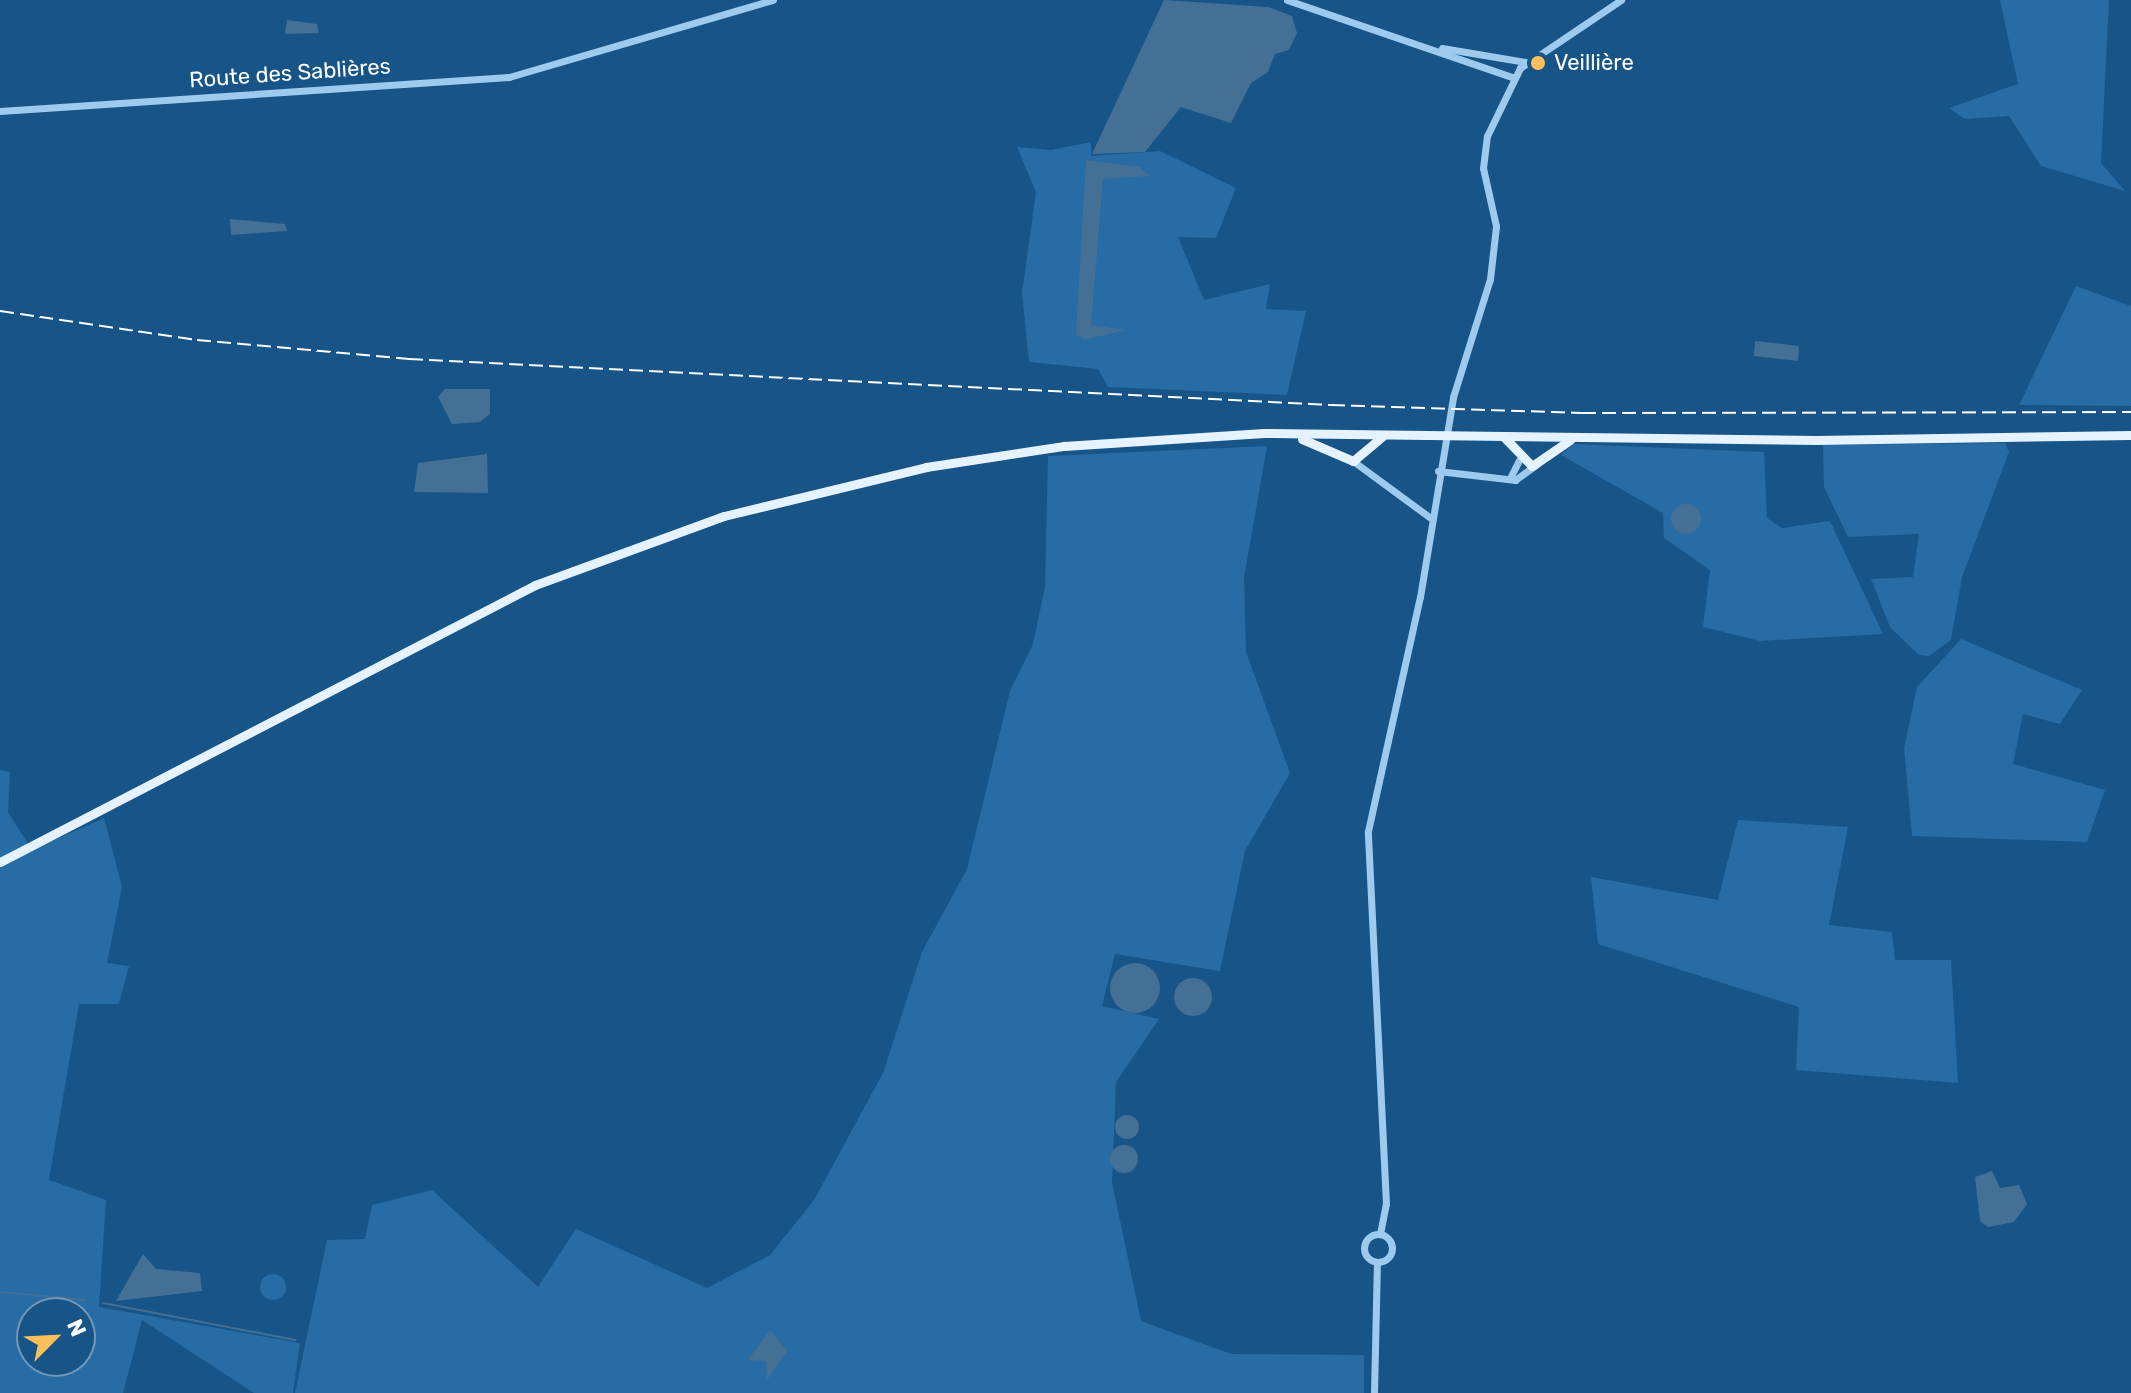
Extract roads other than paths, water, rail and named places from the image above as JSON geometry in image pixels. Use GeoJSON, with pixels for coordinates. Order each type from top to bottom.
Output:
{"type":"FeatureCollection","features":[{"type":"Feature","properties":{"kind":"main road"},"geometry":{"type":"LineString","coordinates":[[1358,433],[1364,451]]}},
{"type":"Feature","properties":{"kind":"main road"},"geometry":{"type":"LineString","coordinates":[[0,862],[425,637],[672,533],[926,467],[1064,446],[1240,435],[1358,433],[1382,437],[1658,438]]}},
{"type":"Feature","properties":{"kind":"main road"},"geometry":{"type":"LineString","coordinates":[[1336,452],[1340,434]]}},
{"type":"Feature","properties":{"kind":"main road"},"geometry":{"type":"LineString","coordinates":[[1240,435],[1317,441],[1353,461],[1382,437]]}},
{"type":"Feature","properties":{"kind":"main road"},"geometry":{"type":"LineString","coordinates":[[1504,437],[1518,455],[1537,464],[1568,440],[2131,435]]}},
{"type":"Feature","properties":{"kind":"main road"},"geometry":{"type":"LineString","coordinates":[[1533,436],[1546,454]]}},
{"type":"Feature","properties":{"kind":"main road"},"geometry":{"type":"LineString","coordinates":[[1518,455],[1533,436]]}},
{"type":"Feature","properties":{"kind":"street","name":"Route des Sablières"},"geometry":{"type":"LineString","coordinates":[[0,111],[509,77],[581,61],[773,0]]}},
{"type":"Feature","properties":{"kind":"street"},"geometry":{"type":"LineString","coordinates":[[1287,0],[1435,47],[1512,77]]}},
{"type":"Feature","properties":{"kind":"street"},"geometry":{"type":"LineString","coordinates":[[1374,1393],[1377,1262],[1364,1245],[1380,1234],[1386,1204],[1368,831],[1432,519],[1453,397],[1487,293],[1496,226],[1484,159],[1493,116],[1512,77],[1523,65],[1621,0]]}},
{"type":"Feature","properties":{"kind":"street"},"geometry":{"type":"LineString","coordinates":[[1435,47],[1523,65]]}},
{"type":"Feature","properties":{"kind":"street"},"geometry":{"type":"LineString","coordinates":[[1364,451],[1365,468]]}},
{"type":"Feature","properties":{"kind":"street"},"geometry":{"type":"LineString","coordinates":[[1510,478],[1518,455]]}},
{"type":"Feature","properties":{"kind":"street"},"geometry":{"type":"LineString","coordinates":[[1353,461],[1365,468],[1386,490],[1420,504],[1432,519]]}},
{"type":"Feature","properties":{"kind":"street"},"geometry":{"type":"LineString","coordinates":[[1438,471],[1525,477],[1537,464]]}},
{"type":"Feature","properties":{"kind":"street"},"geometry":{"type":"LineString","coordinates":[[1420,504],[1435,488]]}},
{"type":"Feature","properties":{"kind":"street"},"geometry":{"type":"LineString","coordinates":[[1377,1262],[1392,1247],[1380,1234]]}},
{"type":"Feature","properties":{"kind":"waterway"},"geometry":{"type":"LineString","coordinates":[[0,1292],[53,1297]]}},
{"type":"Feature","properties":{"kind":"waterway"},"geometry":{"type":"LineString","coordinates":[[103,1303],[295,1340]]}},
{"type":"Feature","properties":{"kind":"railway"},"geometry":{"type":"LineString","coordinates":[[0,311],[197,340],[409,359],[1331,405],[1582,413],[2131,412]]}},
{"type":"Feature","properties":{"kind":"place","name":"Veillière"},"geometry":{"type":"Point","coordinates":[1538,63]}}]}
